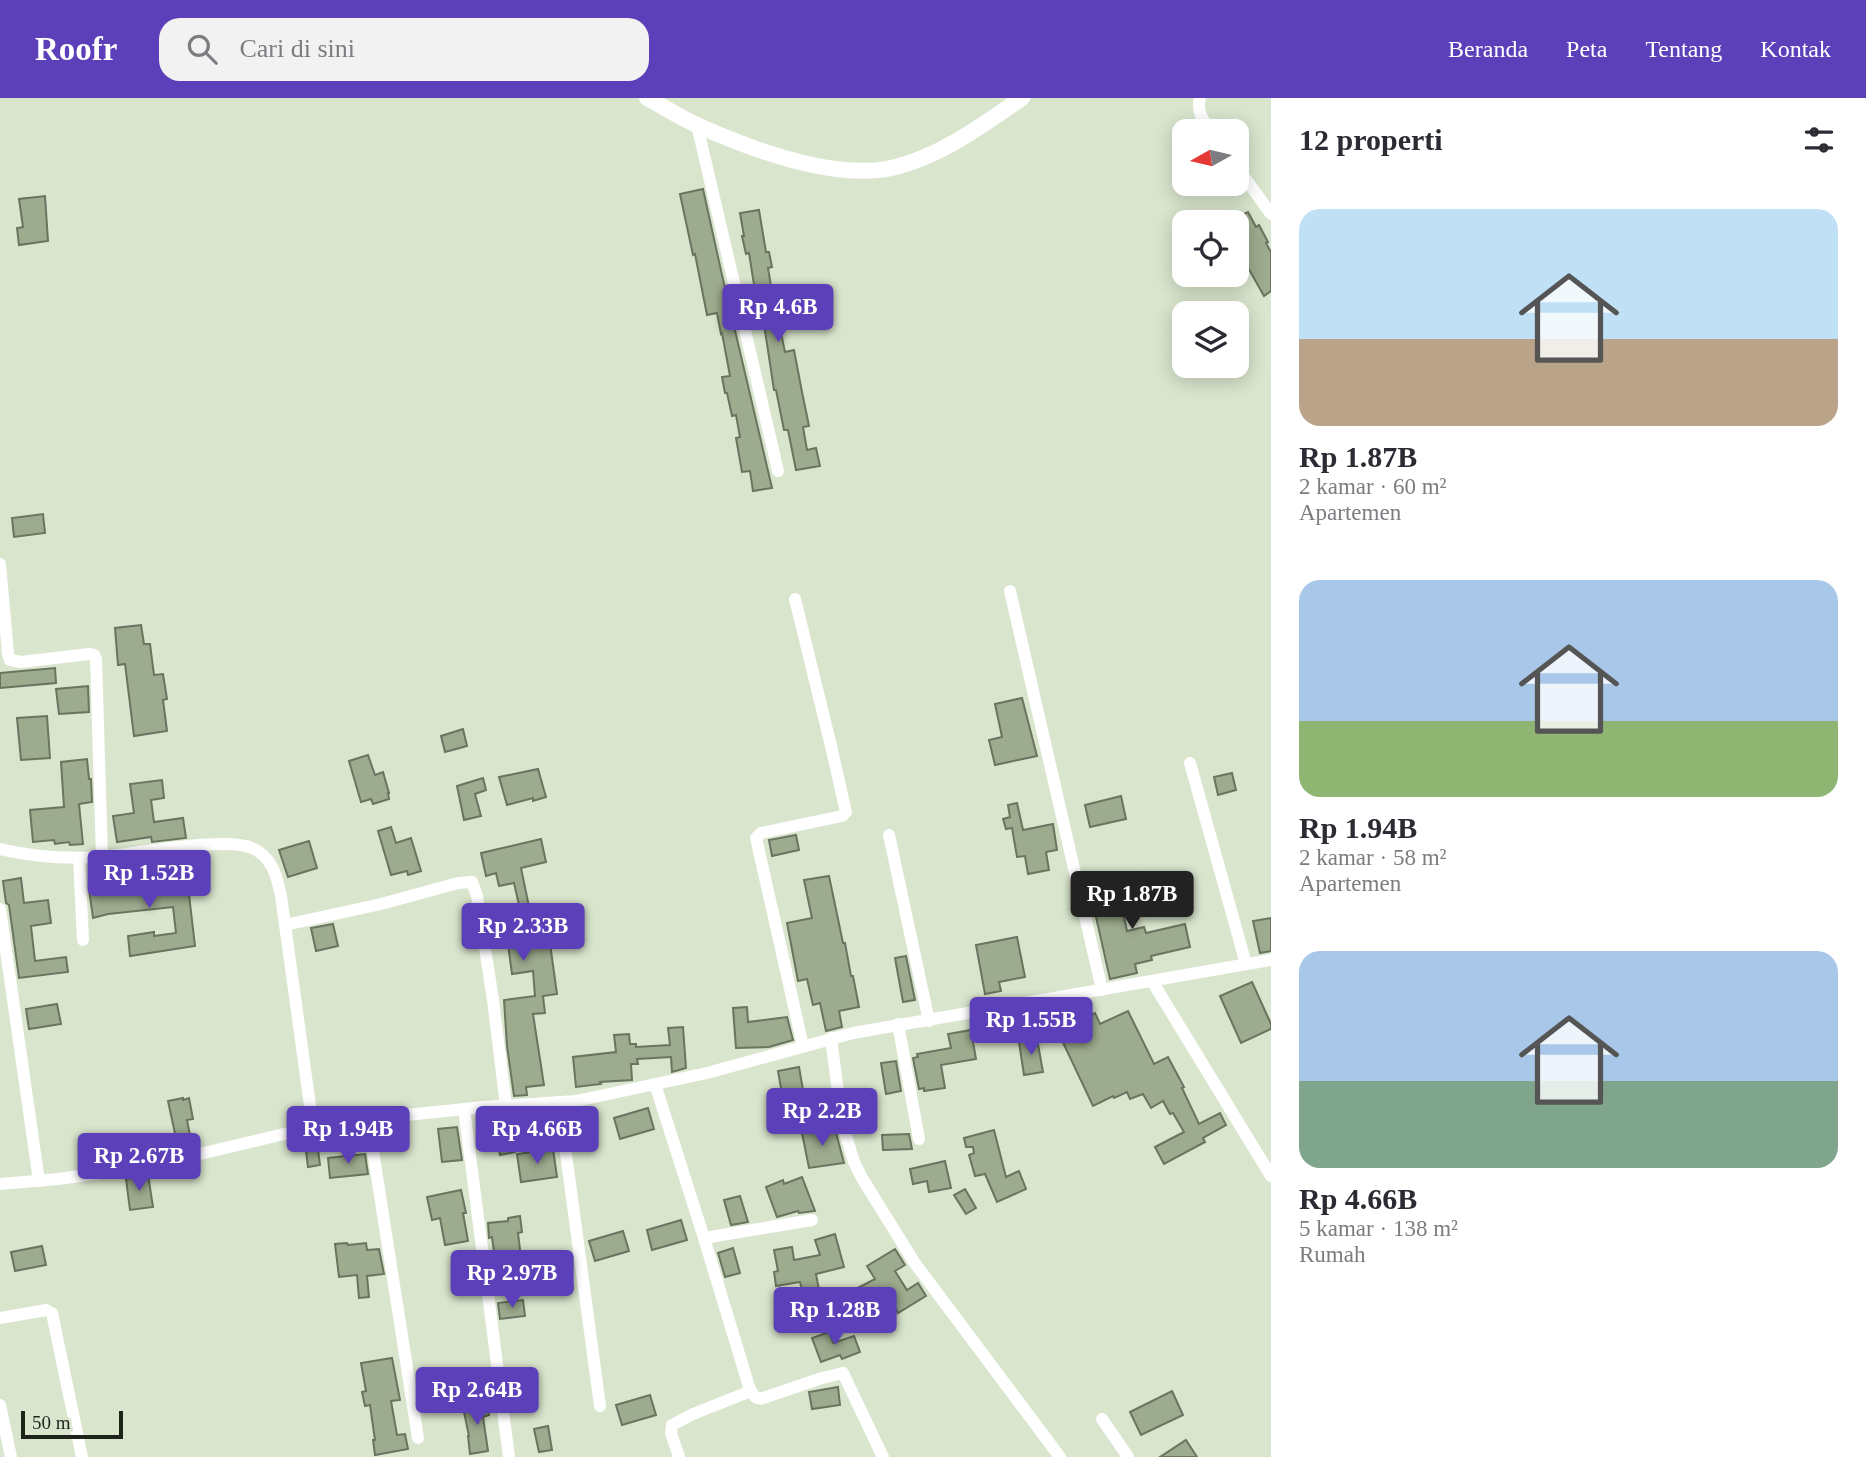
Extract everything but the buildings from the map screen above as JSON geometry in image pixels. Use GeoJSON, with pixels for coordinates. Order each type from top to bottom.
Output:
{"type":"FeatureCollection","features":[{"type":"Feature","properties":{"kind":"street"},"geometry":{"type":"LineString","coordinates":[[648,98],[697,125],[790,159],[828,168],[854,170],[894,167],[927,156],[957,142],[1021,98]]}},
{"type":"Feature","properties":{"kind":"street"},"geometry":{"type":"LineString","coordinates":[[1200,98],[1198,108],[1203,119]]}},
{"type":"Feature","properties":{"kind":"street"},"geometry":{"type":"LineString","coordinates":[[697,125],[778,471]]}},
{"type":"Feature","properties":{"kind":"street"},"geometry":{"type":"LineString","coordinates":[[1250,185],[1271,214]]}},
{"type":"Feature","properties":{"kind":"street"},"geometry":{"type":"LineString","coordinates":[[0,564],[10,660],[21,662],[89,654],[96,659],[102,857]]}},
{"type":"Feature","properties":{"kind":"street"},"geometry":{"type":"LineString","coordinates":[[1010,591],[1102,990]]}},
{"type":"Feature","properties":{"kind":"street"},"geometry":{"type":"LineString","coordinates":[[795,598],[846,812],[842,816],[761,833],[756,838],[803,1046]]}},
{"type":"Feature","properties":{"kind":"street"},"geometry":{"type":"LineString","coordinates":[[1190,762],[1246,964]]}},
{"type":"Feature","properties":{"kind":"street"},"geometry":{"type":"LineString","coordinates":[[889,835],[929,1021]]}},
{"type":"Feature","properties":{"kind":"street"},"geometry":{"type":"LineString","coordinates":[[0,849],[42,856],[79,858],[239,844],[251,847],[265,857],[275,871],[278,881],[313,1126]]}},
{"type":"Feature","properties":{"kind":"street"},"geometry":{"type":"LineString","coordinates":[[79,858],[83,940]]}},
{"type":"Feature","properties":{"kind":"street"},"geometry":{"type":"LineString","coordinates":[[285,925],[381,904],[458,883],[472,882],[477,896],[491,987],[506,1106]]}},
{"type":"Feature","properties":{"kind":"street"},"geometry":{"type":"LineString","coordinates":[[0,909],[39,1181]]}},
{"type":"Feature","properties":{"kind":"street"},"geometry":{"type":"LineString","coordinates":[[0,1184],[96,1174],[175,1160],[313,1126],[464,1109],[576,1101],[707,1073],[831,1038],[898,1024],[929,1021],[1271,960]]}},
{"type":"Feature","properties":{"kind":"street"},"geometry":{"type":"LineString","coordinates":[[1153,981],[1271,1176]]}},
{"type":"Feature","properties":{"kind":"street"},"geometry":{"type":"LineString","coordinates":[[898,1024],[919,1139]]}},
{"type":"Feature","properties":{"kind":"street"},"geometry":{"type":"LineString","coordinates":[[831,1038],[844,1133],[862,1178],[914,1262],[1060,1457]]}},
{"type":"Feature","properties":{"kind":"street"},"geometry":{"type":"LineString","coordinates":[[655,1084],[751,1391],[757,1399],[763,1398],[842,1373],[883,1457]]}},
{"type":"Feature","properties":{"kind":"street"},"geometry":{"type":"LineString","coordinates":[[559,1102],[600,1406]]}},
{"type":"Feature","properties":{"kind":"street"},"geometry":{"type":"LineString","coordinates":[[464,1109],[509,1457]]}},
{"type":"Feature","properties":{"kind":"street"},"geometry":{"type":"LineString","coordinates":[[368,1119],[418,1438]]}},
{"type":"Feature","properties":{"kind":"street"},"geometry":{"type":"LineString","coordinates":[[704,1238],[812,1220]]}},
{"type":"Feature","properties":{"kind":"street"},"geometry":{"type":"LineString","coordinates":[[0,1318],[46,1310],[52,1313],[82,1457]]}},
{"type":"Feature","properties":{"kind":"street"},"geometry":{"type":"LineString","coordinates":[[679,1457],[670,1433],[672,1425],[693,1413],[751,1391]]}},
{"type":"Feature","properties":{"kind":"street"},"geometry":{"type":"LineString","coordinates":[[0,1405],[11,1457]]}},
{"type":"Feature","properties":{"kind":"street"},"geometry":{"type":"LineString","coordinates":[[1102,1419],[1128,1457]]}}]}
